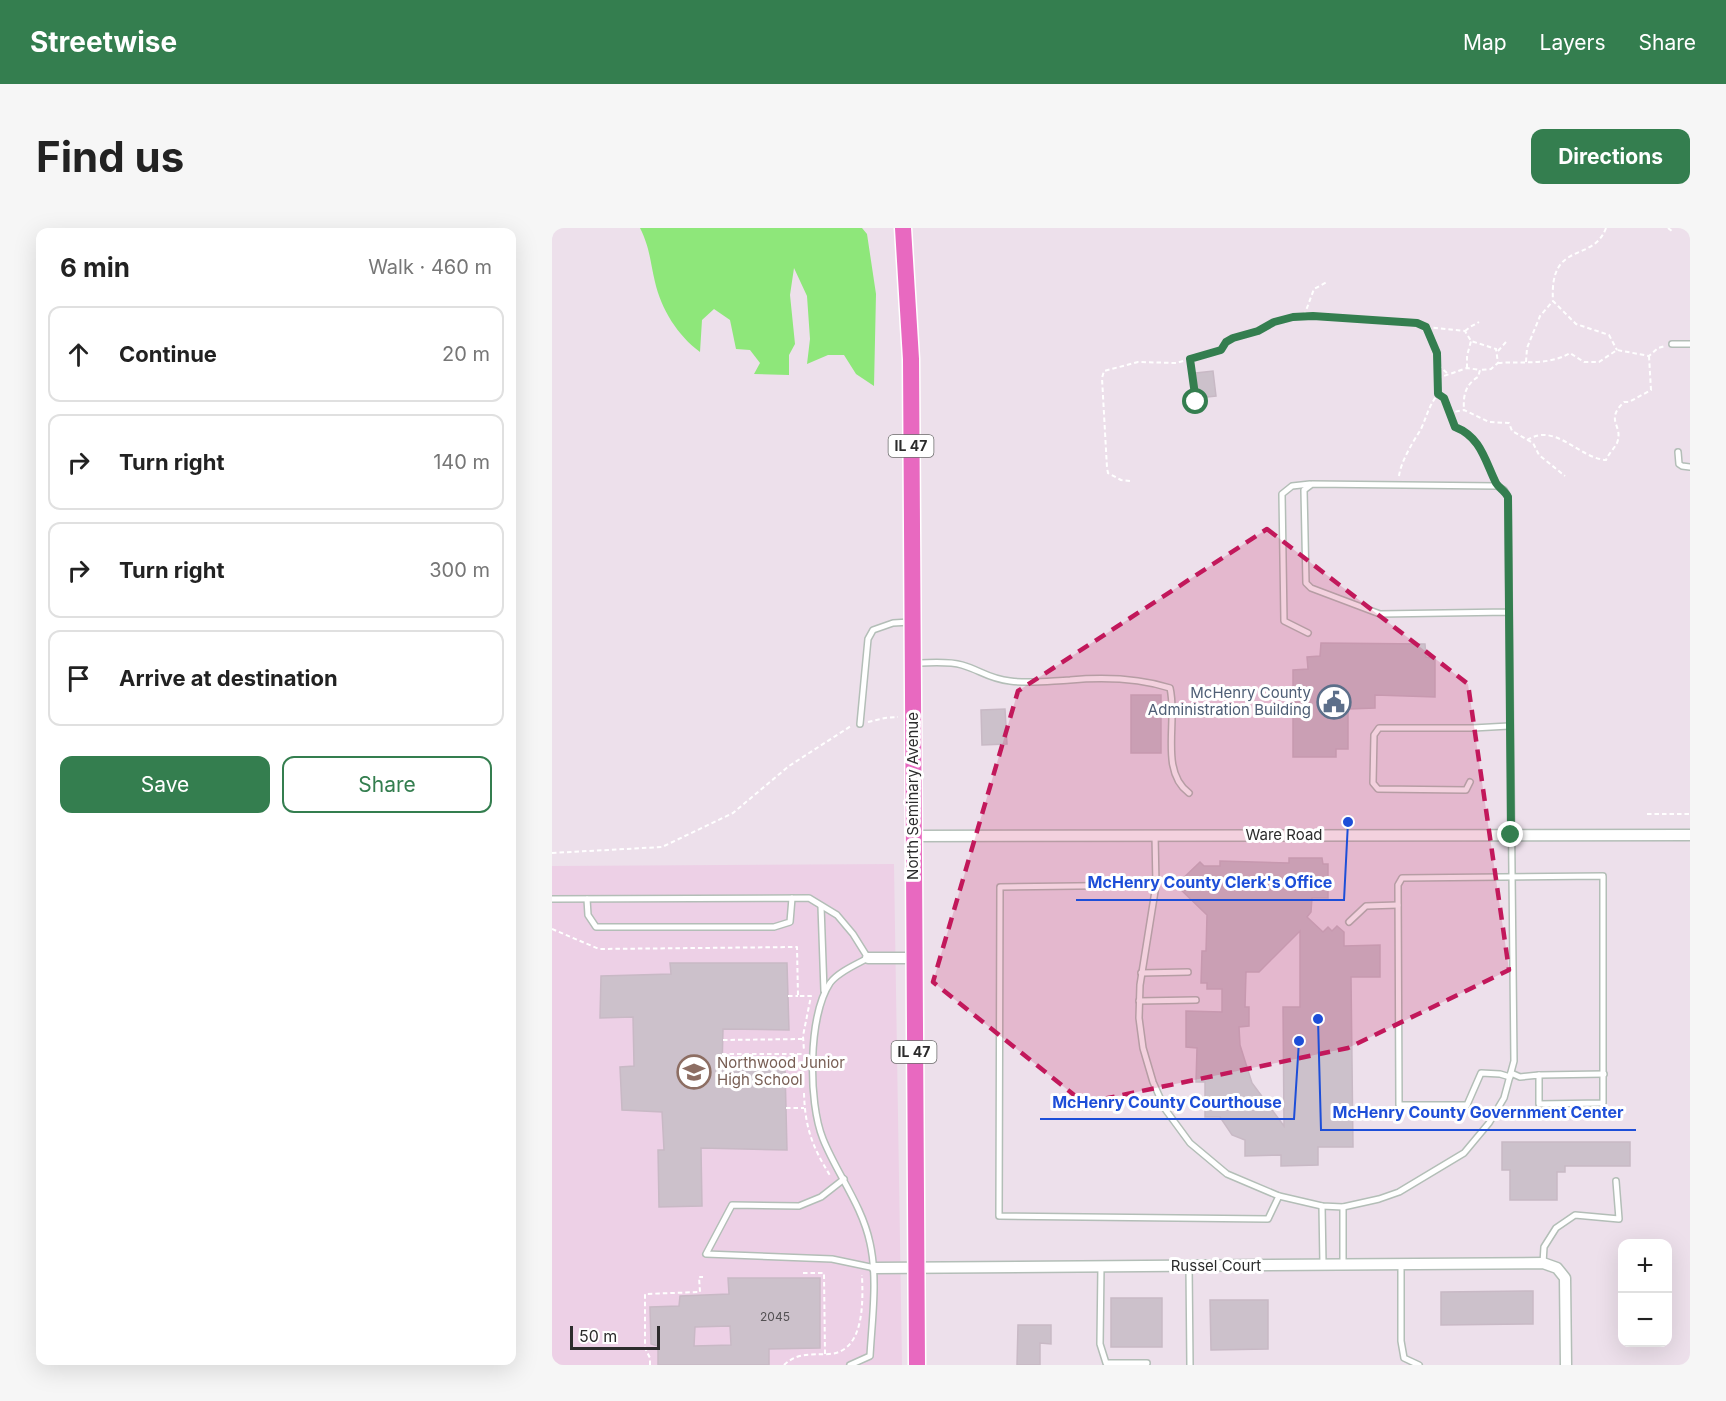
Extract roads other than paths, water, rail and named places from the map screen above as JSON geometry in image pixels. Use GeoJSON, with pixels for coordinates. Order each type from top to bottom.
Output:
{"type":"FeatureCollection","features":[{"type":"Feature","properties":{"kind":"main road","name":"North Seminary Avenue"},"geometry":{"type":"LineString","coordinates":[[903,228],[911,359],[917,1365]]}},
{"type":"Feature","properties":{"kind":"street","name":"Ware Road"},"geometry":{"type":"LineString","coordinates":[[913,836],[1690,835]]}},
{"type":"Feature","properties":{"kind":"street"},"geometry":{"type":"LineString","coordinates":[[868,958],[913,958]]}},
{"type":"Feature","properties":{"kind":"street","name":"Russel Court"},"geometry":{"type":"LineString","coordinates":[[875,1268],[1543,1263],[1557,1268],[1565,1278],[1566,1365]]}},
{"type":"Feature","properties":{"kind":"lane"},"geometry":{"type":"LineString","coordinates":[[1672,344],[1690,344]]}},
{"type":"Feature","properties":{"kind":"lane"},"geometry":{"type":"LineString","coordinates":[[1678,452],[1678,464],[1690,467]]}},
{"type":"Feature","properties":{"kind":"lane"},"geometry":{"type":"LineString","coordinates":[[1312,484],[1304,490],[1306,583],[1311,588],[1380,614],[1509,612]]}},
{"type":"Feature","properties":{"kind":"lane"},"geometry":{"type":"LineString","coordinates":[[1155,835],[1156,885],[1141,973],[1139,1018],[1143,1048],[1153,1082],[1165,1109],[1190,1143],[1227,1174],[1279,1196],[1322,1206],[1343,1207],[1380,1199],[1399,1192],[1464,1153],[1489,1123],[1504,1098],[1514,1061],[1508,497],[1504,490],[1497,486],[1312,484],[1292,486],[1282,495],[1284,621],[1308,633]]}},
{"type":"Feature","properties":{"kind":"lane"},"geometry":{"type":"LineString","coordinates":[[860,724],[868,639],[873,630],[892,623],[912,621]]}},
{"type":"Feature","properties":{"kind":"lane"},"geometry":{"type":"LineString","coordinates":[[912,663],[939,662],[962,665],[989,678],[1007,681],[1032,683],[1108,678],[1149,681],[1170,688],[1173,702],[1172,769],[1180,786],[1189,793]]}},
{"type":"Feature","properties":{"kind":"lane"},"geometry":{"type":"LineString","coordinates":[[1470,782],[1466,790],[1378,789],[1373,783],[1374,735],[1379,728],[1509,726]]}},
{"type":"Feature","properties":{"kind":"lane"},"geometry":{"type":"LineString","coordinates":[[1539,1075],[1539,1104],[1603,1103],[1604,1074],[1603,876],[1404,877],[1398,882],[1399,1105],[1467,1105],[1481,1073],[1520,1077],[1539,1075],[1604,1074]]}},
{"type":"Feature","properties":{"kind":"lane"},"geometry":{"type":"LineString","coordinates":[[1156,885],[1000,887],[999,1216],[1268,1219],[1279,1196]]}},
{"type":"Feature","properties":{"kind":"lane"},"geometry":{"type":"LineString","coordinates":[[587,899],[588,915],[596,927],[774,927],[790,922],[792,898]]}},
{"type":"Feature","properties":{"kind":"lane"},"geometry":{"type":"LineString","coordinates":[[552,899],[809,898],[837,915],[853,934],[868,958],[832,980],[824,995],[814,1033],[813,1087],[822,1138],[858,1209],[870,1240],[875,1268],[870,1356],[850,1365]]}},
{"type":"Feature","properties":{"kind":"lane"},"geometry":{"type":"LineString","coordinates":[[1350,922],[1366,906],[1398,905]]}},
{"type":"Feature","properties":{"kind":"lane"},"geometry":{"type":"LineString","coordinates":[[821,906],[824,995]]}},
{"type":"Feature","properties":{"kind":"lane"},"geometry":{"type":"LineString","coordinates":[[1141,973],[1188,972]]}},
{"type":"Feature","properties":{"kind":"lane"},"geometry":{"type":"LineString","coordinates":[[1139,1001],[1196,1000]]}},
{"type":"Feature","properties":{"kind":"lane"},"geometry":{"type":"LineString","coordinates":[[844,1179],[821,1197],[799,1206],[732,1205],[706,1254],[832,1259],[875,1268]]}},
{"type":"Feature","properties":{"kind":"lane"},"geometry":{"type":"LineString","coordinates":[[1543,1263],[1544,1247],[1556,1228],[1575,1215],[1619,1219],[1616,1181]]}},
{"type":"Feature","properties":{"kind":"lane"},"geometry":{"type":"LineString","coordinates":[[1322,1206],[1323,1265]]}},
{"type":"Feature","properties":{"kind":"lane"},"geometry":{"type":"LineString","coordinates":[[1343,1207],[1343,1265]]}},
{"type":"Feature","properties":{"kind":"lane"},"geometry":{"type":"LineString","coordinates":[[1401,1264],[1401,1341],[1404,1358],[1419,1365]]}},
{"type":"Feature","properties":{"kind":"lane"},"geometry":{"type":"LineString","coordinates":[[1101,1266],[1100,1344],[1106,1363],[1147,1364]]}},
{"type":"Feature","properties":{"kind":"lane"},"geometry":{"type":"LineString","coordinates":[[1189,1266],[1190,1365]]}},
{"type":"Feature","properties":{"kind":"place","name":"McHenry County Administration Building"},"geometry":{"type":"Point","coordinates":[1334,702]}},
{"type":"Feature","properties":{"kind":"place","name":"McHenry County Clerk's Office"},"geometry":{"type":"Point","coordinates":[1348,822]}},
{"type":"Feature","properties":{"kind":"place","name":"McHenry County Government Center"},"geometry":{"type":"Point","coordinates":[1318,1019]}},
{"type":"Feature","properties":{"kind":"place","name":"McHenry County Courthouse"},"geometry":{"type":"Point","coordinates":[1299,1041]}},
{"type":"Feature","properties":{"kind":"place","name":"Northwood Junior High School"},"geometry":{"type":"Point","coordinates":[694,1072]}}]}
